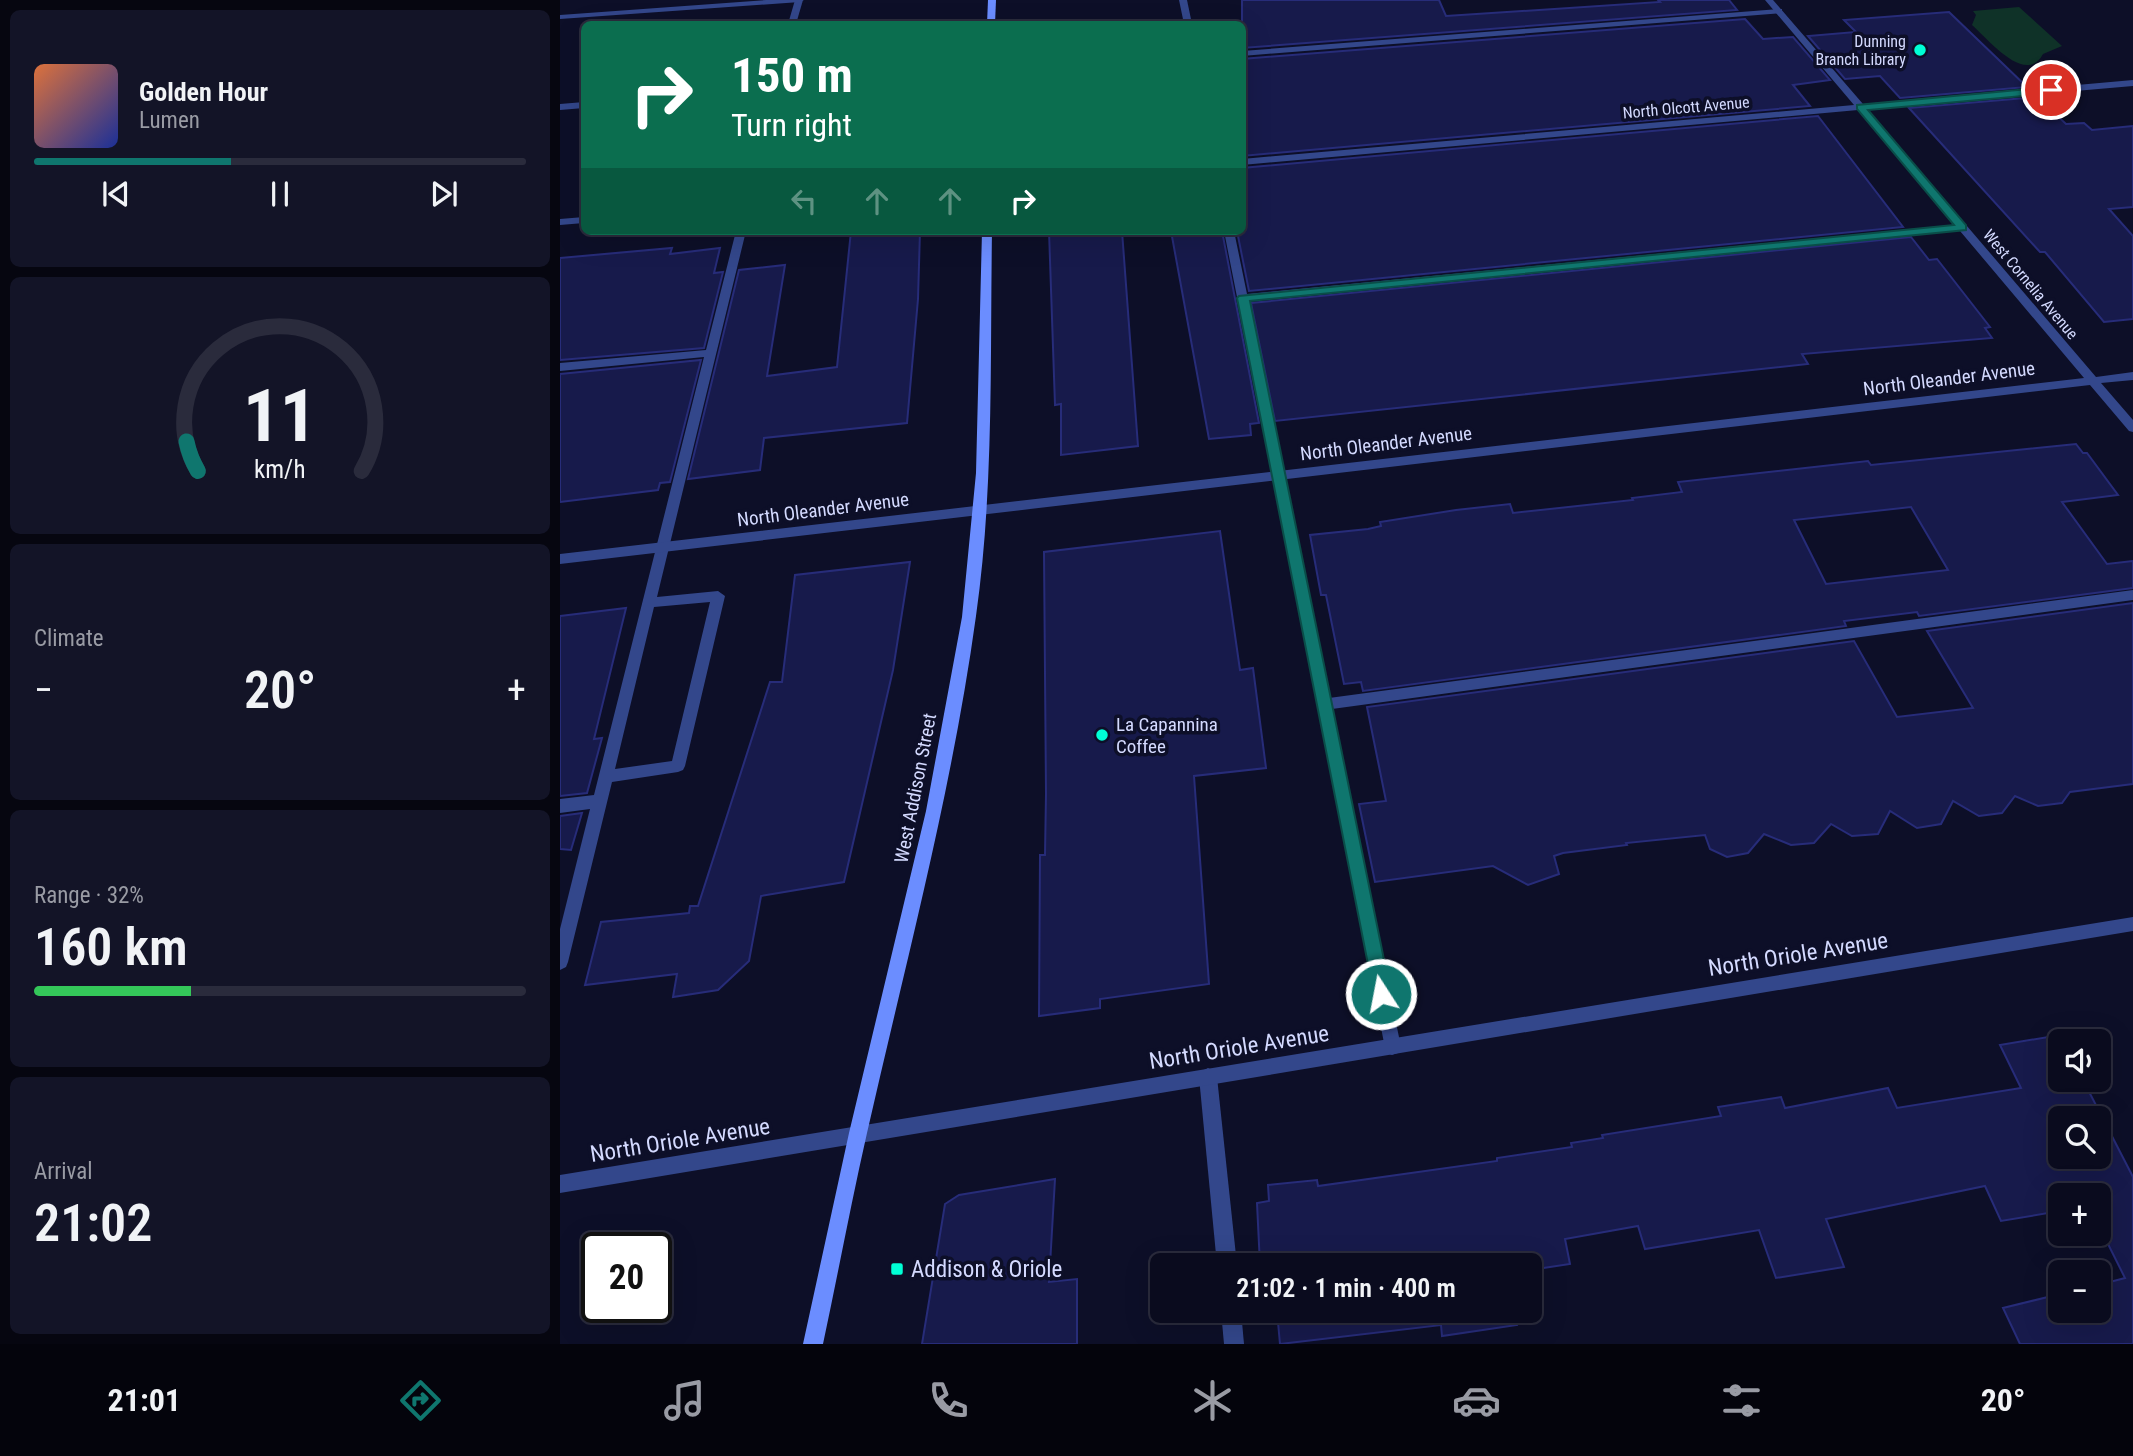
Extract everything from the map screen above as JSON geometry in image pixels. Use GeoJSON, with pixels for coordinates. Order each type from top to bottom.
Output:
{"type":"FeatureCollection","features":[{"type":"Feature","properties":{"kind":"street"},"geometry":{"type":"LineString","coordinates":[[560,18],[799,0],[794,21]]}},
{"type":"Feature","properties":{"kind":"street"},"geometry":{"type":"LineString","coordinates":[[991,21],[992,0]]}},
{"type":"Feature","properties":{"kind":"street"},"geometry":{"type":"LineString","coordinates":[[1183,0],[1187,21]]}},
{"type":"Feature","properties":{"kind":"street","name":"West Cornelia Avenue"},"geometry":{"type":"LineString","coordinates":[[1769,0],[2133,428]]}},
{"type":"Feature","properties":{"kind":"street"},"geometry":{"type":"LineString","coordinates":[[1246,54],[1779,11]]}},
{"type":"Feature","properties":{"kind":"street","name":"North Olcott Avenue"},"geometry":{"type":"LineString","coordinates":[[1246,162],[2133,83]]}},
{"type":"Feature","properties":{"kind":"street"},"geometry":{"type":"LineString","coordinates":[[560,107],[581,105]]}},
{"type":"Feature","properties":{"kind":"street"},"geometry":{"type":"LineString","coordinates":[[560,222],[581,220]]}},
{"type":"Feature","properties":{"kind":"street"},"geometry":{"type":"LineString","coordinates":[[1243,298],[1962,227]]}},
{"type":"Feature","properties":{"kind":"street"},"geometry":{"type":"LineString","coordinates":[[560,962],[740,235]]}},
{"type":"Feature","properties":{"kind":"street","name":"West Addison Street"},"geometry":{"type":"LineString","coordinates":[[813,1344],[858,1135],[917,894],[948,744],[969,614],[980,510],[987,235]]}},
{"type":"Feature","properties":{"kind":"street"},"geometry":{"type":"LineString","coordinates":[[1230,235],[1392,1047]]}},
{"type":"Feature","properties":{"kind":"street"},"geometry":{"type":"LineString","coordinates":[[560,367],[711,353]]}},
{"type":"Feature","properties":{"kind":"street","name":"North Oleander Avenue"},"geometry":{"type":"LineString","coordinates":[[560,559],[2133,376]]}},
{"type":"Feature","properties":{"kind":"street"},"geometry":{"type":"LineString","coordinates":[[1324,704],[2133,595]]}},
{"type":"Feature","properties":{"kind":"street"},"geometry":{"type":"LineString","coordinates":[[607,776],[678,766],[718,596],[649,603]]}},
{"type":"Feature","properties":{"kind":"street"},"geometry":{"type":"LineString","coordinates":[[560,806],[600,801]]}},
{"type":"Feature","properties":{"kind":"street","name":"North Oriole Avenue"},"geometry":{"type":"LineString","coordinates":[[560,1184],[2133,924]]}},
{"type":"Feature","properties":{"kind":"street"},"geometry":{"type":"LineString","coordinates":[[1208,1077],[1226,1253]]}},
{"type":"Feature","properties":{"kind":"street"},"geometry":{"type":"LineString","coordinates":[[1232,1323],[1234,1344]]}},
{"type":"Feature","properties":{"kind":"green space"},"geometry":{"type":"Polygon","coordinates":[[[2019,7],[2062,46],[2043,54],[2036,63],[2027,65],[2018,63],[1997,49],[1972,25],[1976,15],[1973,11],[2019,7]]]}},
{"type":"Feature","properties":{"kind":"building"},"geometry":{"type":"Polygon","coordinates":[[[1242,0],[1439,0],[1446,16],[1660,2],[1658,0],[1729,0],[1737,10],[1246,48],[1246,21],[1242,21],[1242,0]]]}},
{"type":"Feature","properties":{"kind":"building","name":"Dunning Branch Library"},"geometry":{"type":"Polygon","coordinates":[[[1949,12],[2027,87],[1900,98],[1880,76],[1845,79],[1808,36],[1856,32],[1844,20],[1949,12]]]}},
{"type":"Feature","properties":{"kind":"building"},"geometry":{"type":"Polygon","coordinates":[[[1745,19],[1763,39],[1793,37],[1830,80],[1793,85],[1810,106],[1246,156],[1246,59],[1745,19]]]}},
{"type":"Feature","properties":{"kind":"building"},"geometry":{"type":"Polygon","coordinates":[[[2037,97],[2066,124],[2084,123],[2092,130],[2133,126],[2133,207],[2109,209],[2133,236],[2133,319],[2104,322],[2045,252],[2040,252],[1909,108],[2037,97]]]}},
{"type":"Feature","properties":{"kind":"building"},"geometry":{"type":"Polygon","coordinates":[[[1818,116],[1903,227],[1249,291],[1238,235],[1246,235],[1246,168],[1818,116]]]}},
{"type":"Feature","properties":{"kind":"building"},"geometry":{"type":"Polygon","coordinates":[[[851,235],[920,235],[918,299],[907,423],[764,438],[760,470],[688,479],[739,270],[785,265],[767,376],[837,367],[851,235]]]}},
{"type":"Feature","properties":{"kind":"building"},"geometry":{"type":"Polygon","coordinates":[[[1049,235],[1122,235],[1138,446],[1061,455],[1061,404],[1055,405],[1049,235]]]}},
{"type":"Feature","properties":{"kind":"building"},"geometry":{"type":"Polygon","coordinates":[[[1172,235],[1223,235],[1259,423],[1250,424],[1251,435],[1209,439],[1172,235]]]}},
{"type":"Feature","properties":{"kind":"building"},"geometry":{"type":"Polygon","coordinates":[[[1911,237],[1929,260],[1937,259],[1990,327],[1985,328],[1992,338],[1802,354],[1808,364],[1275,421],[1251,303],[1911,237]]]}},
{"type":"Feature","properties":{"kind":"building"},"geometry":{"type":"Polygon","coordinates":[[[672,248],[670,254],[720,248],[714,273],[723,272],[704,348],[560,360],[560,258],[672,248]]]}},
{"type":"Feature","properties":{"kind":"building"},"geometry":{"type":"Polygon","coordinates":[[[701,360],[670,482],[660,483],[658,490],[560,502],[560,374],[701,360]]]}},
{"type":"Feature","properties":{"kind":"building"},"geometry":{"type":"Polygon","coordinates":[[[2076,444],[2083,453],[2087,453],[2118,495],[2062,502],[2107,564],[2133,561],[2133,588],[1919,616],[1917,612],[1844,621],[1846,626],[1363,691],[1361,682],[1344,684],[1326,595],[1321,595],[1310,535],[1368,529],[1381,526],[1380,522],[1510,504],[1513,513],[1633,500],[1632,498],[1682,492],[1678,482],[1868,461],[1871,465],[2076,444]],[[1911,507],[1794,520],[1826,584],[1948,570],[1911,507]]]}},
{"type":"Feature","properties":{"kind":"building"},"geometry":{"type":"Polygon","coordinates":[[[1220,531],[1240,670],[1253,668],[1266,768],[1194,776],[1209,984],[1100,999],[1100,1008],[1039,1016],[1040,855],[1045,855],[1046,794],[1044,552],[1220,531]]]}},
{"type":"Feature","properties":{"kind":"building"},"geometry":{"type":"Polygon","coordinates":[[[910,562],[893,670],[844,882],[761,896],[749,961],[718,990],[673,997],[677,974],[585,985],[601,922],[689,913],[690,906],[698,906],[770,682],[782,682],[795,575],[910,562]]]}},
{"type":"Feature","properties":{"kind":"building"},"geometry":{"type":"Polygon","coordinates":[[[2133,603],[2133,784],[2070,792],[2062,803],[2038,806],[2015,796],[2002,813],[1979,816],[1953,801],[1941,824],[1917,828],[1890,811],[1878,834],[1852,836],[1831,824],[1814,843],[1791,845],[1764,834],[1748,853],[1727,857],[1710,849],[1705,835],[1563,853],[1554,856],[1559,874],[1528,885],[1493,866],[1375,882],[1359,804],[1386,801],[1367,707],[1854,641],[1897,717],[1973,708],[1927,631],[2133,603]]]}},
{"type":"Feature","properties":{"kind":"building"},"geometry":{"type":"Polygon","coordinates":[[[626,608],[594,739],[602,738],[587,793],[560,796],[560,616],[626,608]]]}},
{"type":"Feature","properties":{"kind":"building"},"geometry":{"type":"Polygon","coordinates":[[[582,813],[571,850],[560,849],[560,816],[582,813]]]}},
{"type":"Feature","properties":{"kind":"building"},"geometry":{"type":"Polygon","coordinates":[[[2048,1037],[2048,1092],[2089,1092],[2096,1106],[2048,1106],[2048,1169],[2111,1169],[2111,1134],[2133,1177],[2133,1344],[2020,1344],[2003,1308],[2048,1297],[2048,1323],[2111,1323],[2111,1282],[2125,1278],[2109,1246],[2111,1183],[2048,1183],[2048,1213],[2001,1221],[1985,1186],[1826,1219],[1844,1267],[1776,1278],[1759,1230],[1645,1249],[1638,1226],[1565,1239],[1570,1264],[1542,1268],[1542,1253],[1259,1253],[1257,1203],[1269,1201],[1268,1185],[1317,1180],[1318,1186],[1497,1161],[1497,1158],[1572,1147],[1571,1143],[1603,1138],[1602,1135],[1721,1116],[1718,1107],[1781,1097],[1785,1108],[1888,1088],[1897,1108],[2021,1088],[2000,1045],[2048,1037]]]}},
{"type":"Feature","properties":{"kind":"building"},"geometry":{"type":"Polygon","coordinates":[[[1055,1179],[1049,1282],[1077,1279],[1077,1344],[922,1344],[945,1204],[959,1195],[1055,1179]]]}},
{"type":"Feature","properties":{"kind":"building"},"geometry":{"type":"Polygon","coordinates":[[[1278,1323],[1517,1325],[1442,1336],[1441,1325],[1280,1344],[1278,1323]]]}},
{"type":"Feature","properties":{"kind":"place","name":"Dunning Branch Library"},"geometry":{"type":"Point","coordinates":[1920,50]}},
{"type":"Feature","properties":{"kind":"place","name":"La Capannina Coffee"},"geometry":{"type":"Point","coordinates":[1102,735]}},
{"type":"Feature","properties":{"kind":"place","name":"Addison & Oriole"},"geometry":{"type":"Point","coordinates":[897,1269]}},
{"type":"Feature","properties":{"kind":"route"},"geometry":{"type":"LineString","coordinates":[[1381,994],[1243,298],[1962,227],[1860,107],[2051,90]]}}]}
